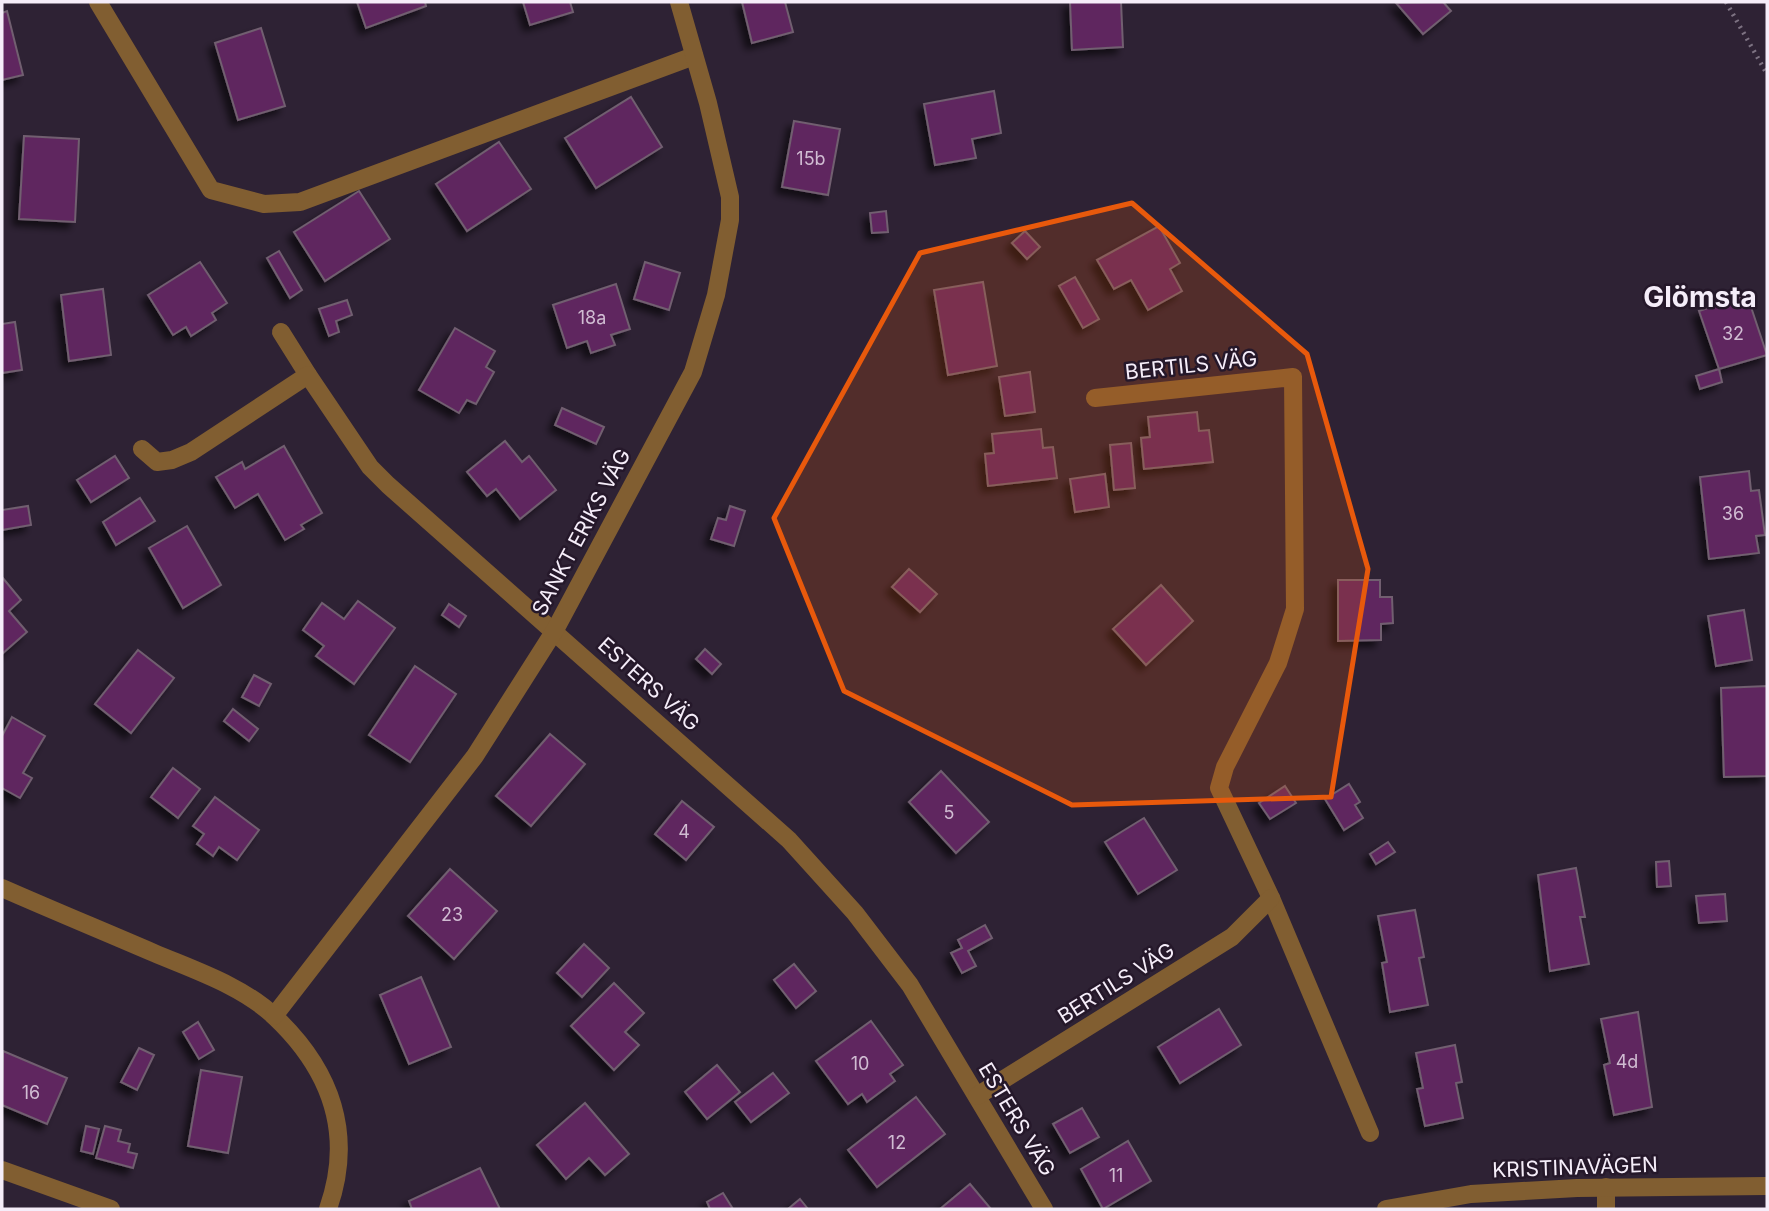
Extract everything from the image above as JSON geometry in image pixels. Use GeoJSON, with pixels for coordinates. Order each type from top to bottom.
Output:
{"type":"FeatureCollection","features":[{"type":"Feature","properties":{"kind":"street"},"geometry":{"type":"LineString","coordinates":[[98,2],[211,190],[264,204],[300,202],[694,56]]}},
{"type":"Feature","properties":{"kind":"street","name":"SANKT ERIKS VÄG"},"geometry":{"type":"LineString","coordinates":[[274,1016],[475,755],[555,630],[692,372],[716,295],[728,231],[730,197],[715,128],[680,2]]}},
{"type":"Feature","properties":{"kind":"street","name":"ESTERS VÄG"},"geometry":{"type":"LineString","coordinates":[[281,332],[370,467],[789,840],[822,876],[910,985],[1044,1209]]}},
{"type":"Feature","properties":{"kind":"street"},"geometry":{"type":"LineString","coordinates":[[142,449],[157,462],[172,460],[191,452],[308,375]]}},
{"type":"Feature","properties":{"kind":"street","name":"BERTILS VÄG"},"geometry":{"type":"LineString","coordinates":[[977,1096],[1233,937],[1271,898],[1219,788],[1225,767],[1278,663],[1294,609],[1293,377],[1095,398]]}},
{"type":"Feature","properties":{"kind":"street"},"geometry":{"type":"LineString","coordinates":[[2,888],[206,975],[274,1016],[320,1074],[335,1110],[341,1150],[328,1209]]}},
{"type":"Feature","properties":{"kind":"street"},"geometry":{"type":"LineString","coordinates":[[1271,898],[1370,1133]]}},
{"type":"Feature","properties":{"kind":"street"},"geometry":{"type":"LineString","coordinates":[[2,1171],[111,1209]]}},
{"type":"Feature","properties":{"kind":"street","name":"KRISTINAVÄGEN"},"geometry":{"type":"LineString","coordinates":[[1386,1209],[1471,1194],[1606,1187],[1767,1186]]}},
{"type":"Feature","properties":{"kind":"street"},"geometry":{"type":"LineString","coordinates":[[1606,1187],[1606,1209]]}},
{"type":"Feature","properties":{"kind":"path"},"geometry":{"type":"LineString","coordinates":[[1726,2],[1767,74]]}},
{"type":"Feature","properties":{"kind":"highlighted area"},"geometry":{"type":"Polygon","coordinates":[[[1132,203],[1307,354],[1368,569],[1331,797],[1072,805],[844,691],[774,518],[920,253],[1132,203]]]}},
{"type":"Feature","properties":{"kind":"building"},"geometry":{"type":"Polygon","coordinates":[[[357,2],[425,2],[426,6],[366,28],[357,2]]]}},
{"type":"Feature","properties":{"kind":"building"},"geometry":{"type":"Polygon","coordinates":[[[523,2],[570,2],[573,12],[530,25],[523,2]]]}},
{"type":"Feature","properties":{"kind":"building"},"geometry":{"type":"Polygon","coordinates":[[[742,2],[785,2],[793,32],[752,43],[742,2]]]}},
{"type":"Feature","properties":{"kind":"building"},"geometry":{"type":"Polygon","coordinates":[[[1070,2],[1121,2],[1123,47],[1072,50],[1070,2]]]}},
{"type":"Feature","properties":{"kind":"building"},"geometry":{"type":"Polygon","coordinates":[[[1443,2],[1451,11],[1423,34],[1396,3],[1443,2]]]}},
{"type":"Feature","properties":{"kind":"building"},"geometry":{"type":"Polygon","coordinates":[[[7,11],[23,75],[2,80],[2,13],[7,11]]]}},
{"type":"Feature","properties":{"kind":"building"},"geometry":{"type":"Polygon","coordinates":[[[261,28],[285,106],[238,120],[215,43],[261,28]]]}},
{"type":"Feature","properties":{"kind":"building"},"geometry":{"type":"Polygon","coordinates":[[[994,91],[1001,133],[972,139],[976,158],[935,165],[924,104],[994,91]]]}},
{"type":"Feature","properties":{"kind":"building"},"geometry":{"type":"Polygon","coordinates":[[[631,97],[662,147],[596,188],[565,138],[631,97]]]}},
{"type":"Feature","properties":{"kind":"building"},"geometry":{"type":"Polygon","coordinates":[[[794,121],[840,129],[828,195],[782,187],[794,121]]]}},
{"type":"Feature","properties":{"kind":"building"},"geometry":{"type":"Polygon","coordinates":[[[24,136],[79,139],[75,222],[19,219],[24,136]]]}},
{"type":"Feature","properties":{"kind":"building"},"geometry":{"type":"Polygon","coordinates":[[[499,142],[531,189],[467,231],[436,184],[499,142]]]}},
{"type":"Feature","properties":{"kind":"building"},"geometry":{"type":"Polygon","coordinates":[[[359,191],[390,239],[325,281],[294,232],[359,191]]]}},
{"type":"Feature","properties":{"kind":"building"},"geometry":{"type":"Polygon","coordinates":[[[886,211],[888,232],[872,233],[870,213],[886,211]]]}},
{"type":"Feature","properties":{"kind":"building"},"geometry":{"type":"Polygon","coordinates":[[[1159,226],[1180,263],[1170,269],[1182,291],[1148,310],[1131,280],[1114,289],[1097,260],[1159,226]]]}},
{"type":"Feature","properties":{"kind":"building"},"geometry":{"type":"Polygon","coordinates":[[[1025,231],[1040,247],[1027,259],[1012,243],[1025,231]]]}},
{"type":"Feature","properties":{"kind":"building"},"geometry":{"type":"Polygon","coordinates":[[[279,251],[302,290],[290,298],[267,258],[279,251]]]}},
{"type":"Feature","properties":{"kind":"building"},"geometry":{"type":"Polygon","coordinates":[[[200,262],[227,303],[212,313],[216,320],[191,336],[186,327],[173,335],[148,295],[200,262]]]}},
{"type":"Feature","properties":{"kind":"building"},"geometry":{"type":"Polygon","coordinates":[[[645,262],[680,273],[669,310],[634,299],[645,262]]]}},
{"type":"Feature","properties":{"kind":"building"},"geometry":{"type":"Polygon","coordinates":[[[1075,277],[1099,319],[1083,328],[1059,286],[1075,277]]]}},
{"type":"Feature","properties":{"kind":"building"},"geometry":{"type":"Polygon","coordinates":[[[983,282],[997,366],[948,375],[934,290],[983,282]]]}},
{"type":"Feature","properties":{"kind":"building"},"geometry":{"type":"Polygon","coordinates":[[[616,284],[630,329],[611,335],[615,345],[591,353],[587,341],[567,348],[553,305],[616,284]]]}},
{"type":"Feature","properties":{"kind":"building"},"geometry":{"type":"Polygon","coordinates":[[[103,289],[111,355],[69,361],[61,295],[103,289]]]}},
{"type":"Feature","properties":{"kind":"building"},"geometry":{"type":"Polygon","coordinates":[[[1747,295],[1767,355],[1719,369],[1699,311],[1747,295]]]}},
{"type":"Feature","properties":{"kind":"building"},"geometry":{"type":"Polygon","coordinates":[[[347,300],[352,315],[336,321],[339,332],[329,336],[319,309],[347,300]]]}},
{"type":"Feature","properties":{"kind":"building"},"geometry":{"type":"Polygon","coordinates":[[[15,322],[22,370],[2,373],[2,324],[15,322]]]}},
{"type":"Feature","properties":{"kind":"building"},"geometry":{"type":"Polygon","coordinates":[[[455,328],[495,351],[486,367],[494,372],[476,404],[467,400],[459,413],[419,390],[455,328]]]}},
{"type":"Feature","properties":{"kind":"building"},"geometry":{"type":"Polygon","coordinates":[[[1719,369],[1722,382],[1700,389],[1696,376],[1719,369]]]}},
{"type":"Feature","properties":{"kind":"building"},"geometry":{"type":"Polygon","coordinates":[[[1030,372],[1035,412],[1005,416],[999,377],[1030,372]]]}},
{"type":"Feature","properties":{"kind":"building"},"geometry":{"type":"Polygon","coordinates":[[[562,408],[604,427],[596,444],[555,425],[562,408]]]}},
{"type":"Feature","properties":{"kind":"building"},"geometry":{"type":"Polygon","coordinates":[[[1197,412],[1199,431],[1209,430],[1213,462],[1144,469],[1141,438],[1150,437],[1148,417],[1197,412]]]}},
{"type":"Feature","properties":{"kind":"building"},"geometry":{"type":"Polygon","coordinates":[[[1041,429],[1043,448],[1053,447],[1057,478],[988,486],[985,454],[994,453],[992,434],[1041,429]]]}},
{"type":"Feature","properties":{"kind":"building"},"geometry":{"type":"Polygon","coordinates":[[[505,441],[522,462],[529,456],[556,490],[520,519],[496,489],[487,496],[467,472],[505,441]]]}},
{"type":"Feature","properties":{"kind":"building"},"geometry":{"type":"Polygon","coordinates":[[[1131,443],[1135,488],[1114,490],[1110,445],[1131,443]]]}},
{"type":"Feature","properties":{"kind":"building"},"geometry":{"type":"Polygon","coordinates":[[[284,446],[322,513],[301,525],[304,529],[285,540],[258,494],[235,508],[216,477],[242,462],[245,469],[284,446]]]}},
{"type":"Feature","properties":{"kind":"building"},"geometry":{"type":"Polygon","coordinates":[[[115,456],[129,478],[91,502],[77,480],[115,456]]]}},
{"type":"Feature","properties":{"kind":"building"},"geometry":{"type":"Polygon","coordinates":[[[1749,471],[1751,491],[1759,490],[1765,535],[1756,536],[1759,553],[1709,559],[1700,477],[1749,471]]]}},
{"type":"Feature","properties":{"kind":"building"},"geometry":{"type":"Polygon","coordinates":[[[1105,474],[1109,507],[1075,512],[1070,479],[1105,474]]]}},
{"type":"Feature","properties":{"kind":"building"},"geometry":{"type":"Polygon","coordinates":[[[140,498],[155,521],[116,545],[103,522],[140,498]]]}},
{"type":"Feature","properties":{"kind":"building"},"geometry":{"type":"Polygon","coordinates":[[[28,506],[31,525],[2,530],[2,510],[28,506]]]}},
{"type":"Feature","properties":{"kind":"building"},"geometry":{"type":"Polygon","coordinates":[[[730,506],[745,511],[734,546],[711,539],[718,518],[726,520],[730,506]]]}},
{"type":"Feature","properties":{"kind":"building"},"geometry":{"type":"Polygon","coordinates":[[[187,526],[221,585],[183,608],[149,548],[187,526]]]}},
{"type":"Feature","properties":{"kind":"building"},"geometry":{"type":"Polygon","coordinates":[[[909,569],[937,594],[920,612],[892,587],[909,569]]]}},
{"type":"Feature","properties":{"kind":"building"},"geometry":{"type":"Polygon","coordinates":[[[2,577],[21,600],[9,611],[27,632],[2,654],[2,577]]]}},
{"type":"Feature","properties":{"kind":"building"},"geometry":{"type":"Polygon","coordinates":[[[1338,580],[1380,580],[1380,597],[1392,597],[1393,623],[1381,624],[1381,640],[1338,641],[1338,580]]]}},
{"type":"Feature","properties":{"kind":"building"},"geometry":{"type":"Polygon","coordinates":[[[1161,585],[1193,621],[1146,665],[1113,629],[1161,585]]]}},
{"type":"Feature","properties":{"kind":"building"},"geometry":{"type":"Polygon","coordinates":[[[358,601],[395,628],[354,684],[316,656],[324,646],[303,630],[322,603],[344,619],[358,601]]]}},
{"type":"Feature","properties":{"kind":"building"},"geometry":{"type":"Polygon","coordinates":[[[449,604],[466,616],[459,627],[442,615],[449,604]]]}},
{"type":"Feature","properties":{"kind":"building"},"geometry":{"type":"Polygon","coordinates":[[[1744,610],[1752,660],[1716,666],[1708,616],[1744,610]]]}},
{"type":"Feature","properties":{"kind":"building"},"geometry":{"type":"Polygon","coordinates":[[[705,649],[721,664],[712,674],[696,659],[705,649]]]}},
{"type":"Feature","properties":{"kind":"building"},"geometry":{"type":"Polygon","coordinates":[[[138,650],[174,678],[131,733],[95,704],[138,650]]]}},
{"type":"Feature","properties":{"kind":"building"},"geometry":{"type":"Polygon","coordinates":[[[415,666],[456,694],[410,762],[369,735],[415,666]]]}},
{"type":"Feature","properties":{"kind":"building"},"geometry":{"type":"Polygon","coordinates":[[[254,675],[271,684],[259,706],[242,697],[254,675]]]}},
{"type":"Feature","properties":{"kind":"building"},"geometry":{"type":"Polygon","coordinates":[[[1767,686],[1767,776],[1724,777],[1721,688],[1767,686]]]}},
{"type":"Feature","properties":{"kind":"building"},"geometry":{"type":"Polygon","coordinates":[[[233,709],[258,729],[249,741],[224,721],[233,709]]]}},
{"type":"Feature","properties":{"kind":"building"},"geometry":{"type":"Polygon","coordinates":[[[12,717],[45,736],[23,773],[32,778],[20,798],[2,788],[2,736],[12,717]]]}},
{"type":"Feature","properties":{"kind":"building"},"geometry":{"type":"Polygon","coordinates":[[[550,734],[585,764],[531,826],[496,796],[550,734]]]}},
{"type":"Feature","properties":{"kind":"building"},"geometry":{"type":"Polygon","coordinates":[[[173,768],[200,789],[178,818],[151,797],[173,768]]]}},
{"type":"Feature","properties":{"kind":"building"},"geometry":{"type":"Polygon","coordinates":[[[941,771],[989,822],[956,853],[909,802],[941,771]]]}},
{"type":"Feature","properties":{"kind":"building"},"geometry":{"type":"Polygon","coordinates":[[[1349,784],[1360,802],[1355,805],[1363,818],[1344,830],[1325,799],[1349,784]]]}},
{"type":"Feature","properties":{"kind":"building"},"geometry":{"type":"Polygon","coordinates":[[[1285,786],[1296,803],[1270,819],[1259,803],[1285,786]]]}},
{"type":"Feature","properties":{"kind":"building"},"geometry":{"type":"Polygon","coordinates":[[[215,797],[259,830],[237,860],[219,847],[213,856],[197,844],[204,834],[193,826],[215,797]]]}},
{"type":"Feature","properties":{"kind":"building"},"geometry":{"type":"Polygon","coordinates":[[[682,801],[714,827],[686,860],[655,834],[682,801]]]}},
{"type":"Feature","properties":{"kind":"building"},"geometry":{"type":"Polygon","coordinates":[[[1144,818],[1177,870],[1138,894],[1105,842],[1144,818]]]}},
{"type":"Feature","properties":{"kind":"building"},"geometry":{"type":"Polygon","coordinates":[[[1388,842],[1395,852],[1376,864],[1370,854],[1388,842]]]}},
{"type":"Feature","properties":{"kind":"building"},"geometry":{"type":"Polygon","coordinates":[[[1669,861],[1671,886],[1657,887],[1656,862],[1669,861]]]}},
{"type":"Feature","properties":{"kind":"building"},"geometry":{"type":"Polygon","coordinates":[[[1576,868],[1585,917],[1580,917],[1589,964],[1550,971],[1538,875],[1576,868]]]}},
{"type":"Feature","properties":{"kind":"building"},"geometry":{"type":"Polygon","coordinates":[[[450,869],[497,911],[454,959],[408,916],[450,869]]]}},
{"type":"Feature","properties":{"kind":"building"},"geometry":{"type":"Polygon","coordinates":[[[1725,894],[1727,921],[1699,923],[1696,896],[1725,894]]]}},
{"type":"Feature","properties":{"kind":"building"},"geometry":{"type":"Polygon","coordinates":[[[1415,910],[1424,957],[1419,958],[1428,1005],[1390,1012],[1382,963],[1387,962],[1378,916],[1415,910]]]}},
{"type":"Feature","properties":{"kind":"building"},"geometry":{"type":"Polygon","coordinates":[[[985,925],[992,938],[968,951],[976,966],[962,973],[951,953],[962,948],[958,940],[985,925]]]}},
{"type":"Feature","properties":{"kind":"building"},"geometry":{"type":"Polygon","coordinates":[[[584,944],[609,968],[582,997],[557,973],[584,944]]]}},
{"type":"Feature","properties":{"kind":"building"},"geometry":{"type":"Polygon","coordinates":[[[794,964],[816,991],[796,1008],[774,980],[794,964]]]}},
{"type":"Feature","properties":{"kind":"building"},"geometry":{"type":"Polygon","coordinates":[[[421,977],[451,1047],[409,1064],[380,995],[421,977]]]}},
{"type":"Feature","properties":{"kind":"building"},"geometry":{"type":"Polygon","coordinates":[[[614,983],[644,1013],[625,1032],[639,1045],[614,1070],[571,1026],[614,983]]]}},
{"type":"Feature","properties":{"kind":"building"},"geometry":{"type":"Polygon","coordinates":[[[1219,1009],[1241,1045],[1180,1083],[1158,1047],[1219,1009]]]}},
{"type":"Feature","properties":{"kind":"building"},"geometry":{"type":"Polygon","coordinates":[[[1638,1012],[1652,1107],[1614,1115],[1604,1065],[1610,1063],[1601,1019],[1638,1012]]]}},
{"type":"Feature","properties":{"kind":"building"},"geometry":{"type":"Polygon","coordinates":[[[871,1021],[903,1065],[890,1074],[895,1081],[867,1102],[862,1094],[848,1104],[816,1061],[871,1021]]]}},
{"type":"Feature","properties":{"kind":"building"},"geometry":{"type":"Polygon","coordinates":[[[198,1022],[214,1050],[199,1059],[183,1032],[198,1022]]]}},
{"type":"Feature","properties":{"kind":"building"},"geometry":{"type":"Polygon","coordinates":[[[1455,1045],[1462,1082],[1456,1083],[1463,1118],[1425,1126],[1417,1089],[1423,1088],[1416,1053],[1455,1045]]]}},
{"type":"Feature","properties":{"kind":"building"},"geometry":{"type":"Polygon","coordinates":[[[139,1048],[154,1055],[137,1090],[121,1082],[139,1048]]]}},
{"type":"Feature","properties":{"kind":"building"},"geometry":{"type":"Polygon","coordinates":[[[3,1051],[67,1078],[47,1124],[2,1105],[3,1051]]]}},
{"type":"Feature","properties":{"kind":"building"},"geometry":{"type":"Polygon","coordinates":[[[717,1065],[740,1092],[707,1119],[685,1092],[717,1065]]]}},
{"type":"Feature","properties":{"kind":"building"},"geometry":{"type":"Polygon","coordinates":[[[201,1070],[242,1077],[228,1153],[188,1146],[201,1070]]]}},
{"type":"Feature","properties":{"kind":"building"},"geometry":{"type":"Polygon","coordinates":[[[773,1073],[789,1093],[751,1122],[735,1102],[773,1073]]]}},
{"type":"Feature","properties":{"kind":"building"},"geometry":{"type":"Polygon","coordinates":[[[916,1097],[945,1134],[877,1187],[848,1150],[916,1097]]]}},
{"type":"Feature","properties":{"kind":"building"},"geometry":{"type":"Polygon","coordinates":[[[585,1103],[629,1154],[605,1175],[589,1158],[566,1179],[537,1145],[585,1103]]]}},
{"type":"Feature","properties":{"kind":"building"},"geometry":{"type":"Polygon","coordinates":[[[1082,1108],[1099,1137],[1070,1153],[1053,1124],[1082,1108]]]}},
{"type":"Feature","properties":{"kind":"building"},"geometry":{"type":"Polygon","coordinates":[[[86,1126],[99,1129],[93,1154],[81,1151],[86,1126]]]}},
{"type":"Feature","properties":{"kind":"building"},"geometry":{"type":"Polygon","coordinates":[[[105,1126],[121,1130],[118,1141],[130,1144],[128,1152],[137,1154],[133,1168],[96,1158],[105,1126]]]}},
{"type":"Feature","properties":{"kind":"building"},"geometry":{"type":"Polygon","coordinates":[[[1128,1141],[1151,1181],[1103,1209],[1081,1169],[1128,1141]]]}},
{"type":"Feature","properties":{"kind":"building"},"geometry":{"type":"Polygon","coordinates":[[[480,1168],[500,1209],[412,1209],[409,1201],[480,1168]]]}},
{"type":"Feature","properties":{"kind":"building"},"geometry":{"type":"Polygon","coordinates":[[[970,1184],[991,1209],[940,1209],[970,1184]]]}},
{"type":"Feature","properties":{"kind":"building"},"geometry":{"type":"Polygon","coordinates":[[[723,1193],[733,1209],[710,1209],[707,1202],[723,1193]]]}},
{"type":"Feature","properties":{"kind":"building"},"geometry":{"type":"Polygon","coordinates":[[[800,1199],[808,1209],[788,1209],[800,1199]]]}},
{"type":"Feature","properties":{"kind":"district","name":"Glömsta"},"geometry":{"type":"Point","coordinates":[1700,297]}}]}
